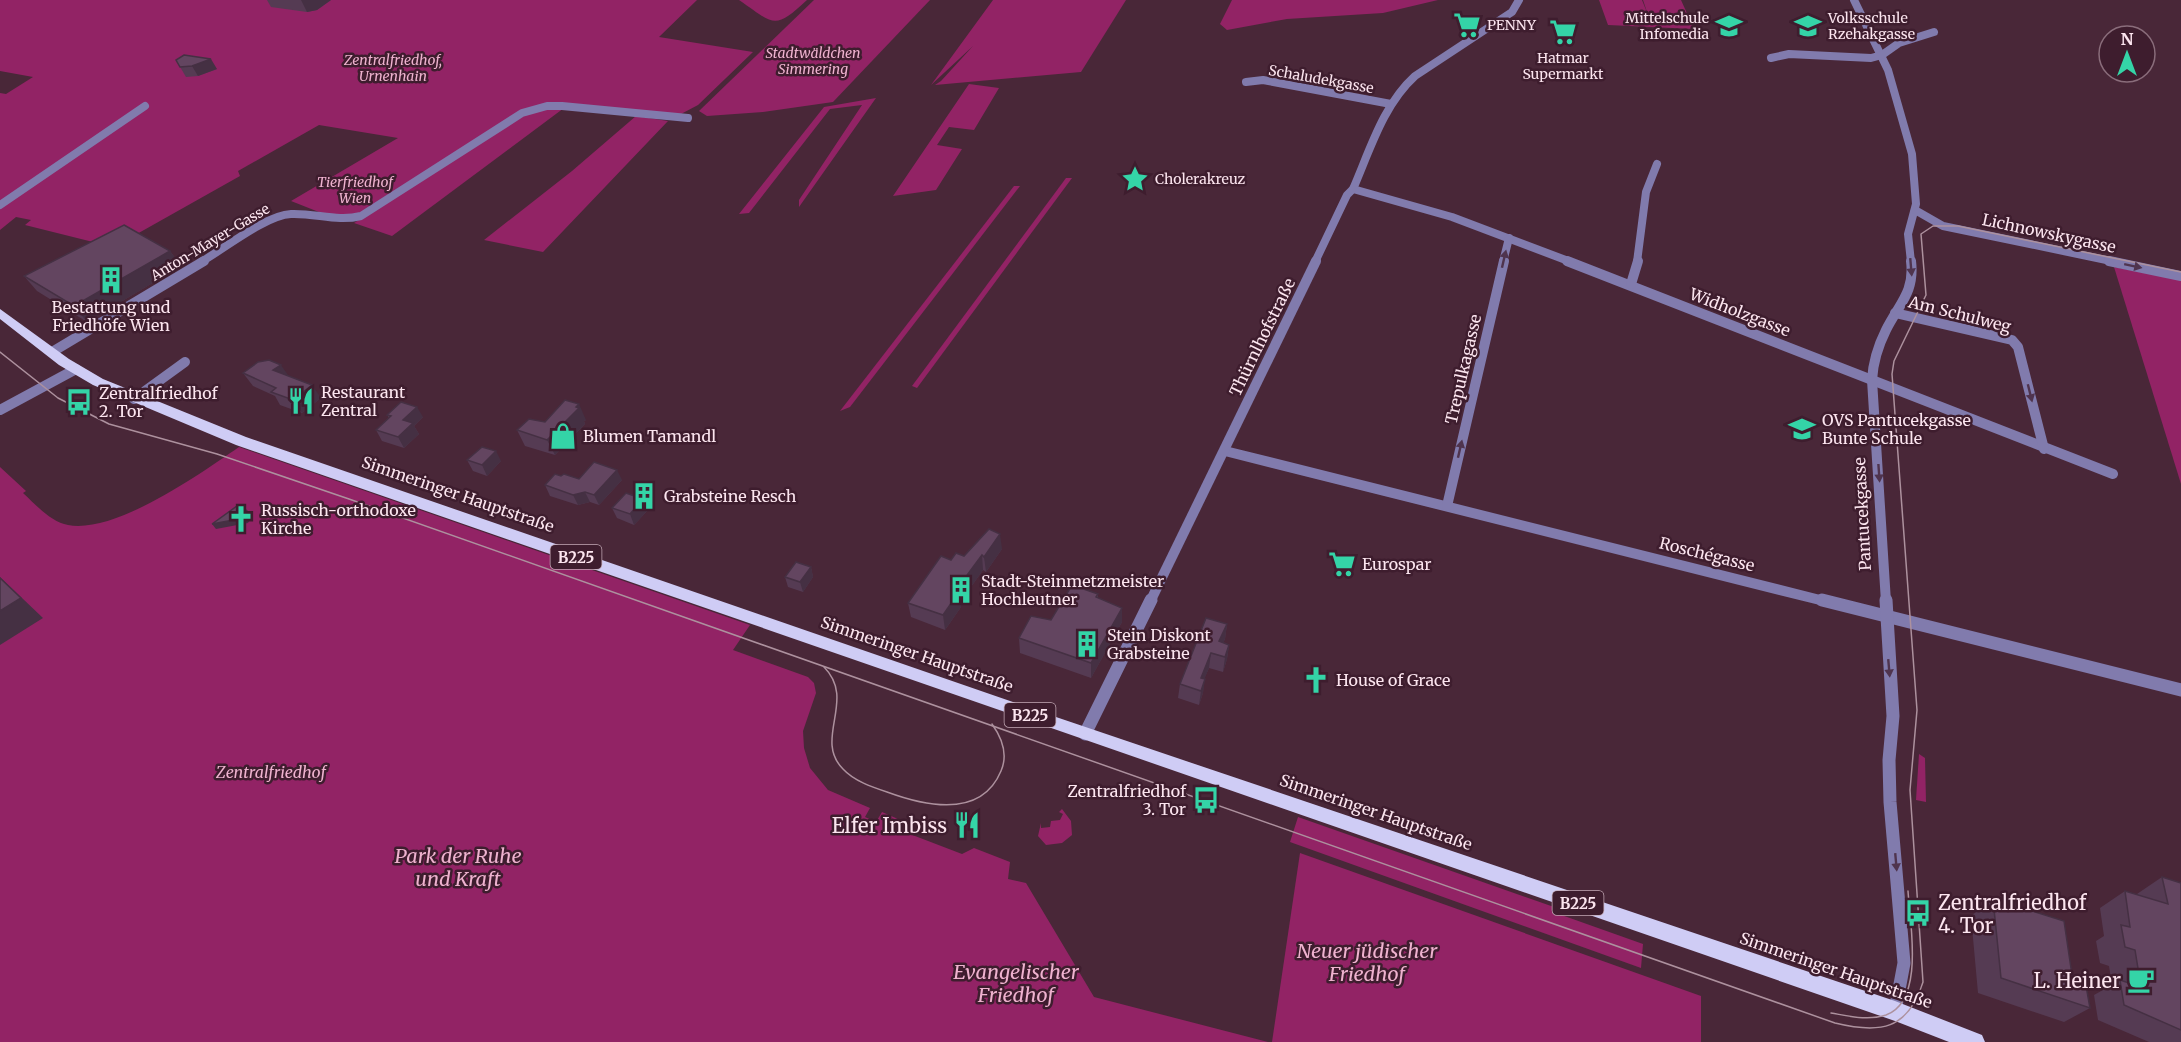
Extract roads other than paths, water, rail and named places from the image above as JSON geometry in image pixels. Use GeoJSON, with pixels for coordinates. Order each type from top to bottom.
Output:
{"type":"FeatureCollection","features":[{"type":"Feature","properties":{"kind":"main road","name":"Simmeringer Hauptstraße"},"geometry":{"type":"LineString","coordinates":[[0,313],[76,369],[134,399],[261,448],[1085,734],[1895,1011],[1975,1042]]}},
{"type":"Feature","properties":{"kind":"street","name":"Thürnlhofstraße"},"geometry":{"type":"LineString","coordinates":[[1085,734],[1225,451],[1347,195],[1353,189],[1391,104],[1415,76],[1512,12],[1519,0]]}},
{"type":"Feature","properties":{"kind":"street","name":"Pantucekgasse"},"geometry":{"type":"LineString","coordinates":[[1854,0],[1882,55],[1911,159],[1915,210],[1909,224],[1908,237],[1912,281],[1874,357],[1872,380],[1881,506],[1884,616],[1893,716],[1889,759],[1890,802],[1904,963],[1895,1011]]}},
{"type":"Feature","properties":{"kind":"street"},"geometry":{"type":"LineString","coordinates":[[1771,58],[1789,54],[1871,58],[1882,55],[1899,43],[1934,32]]}},
{"type":"Feature","properties":{"kind":"street","name":"Schaludekgasse"},"geometry":{"type":"LineString","coordinates":[[1246,82],[1263,80],[1391,104]]}},
{"type":"Feature","properties":{"kind":"street"},"geometry":{"type":"LineString","coordinates":[[0,205],[145,106]]}},
{"type":"Feature","properties":{"kind":"street","name":"Anton-Mayer-Gasse"},"geometry":{"type":"LineString","coordinates":[[52,352],[278,216],[301,212],[342,221],[361,216],[522,113],[541,107],[562,106],[688,118]]}},
{"type":"Feature","properties":{"kind":"street"},"geometry":{"type":"LineString","coordinates":[[1631,284],[1639,266],[1649,177],[1657,164]]}},
{"type":"Feature","properties":{"kind":"street","name":"Widholzgasse"},"geometry":{"type":"LineString","coordinates":[[1353,189],[1452,217],[1509,238],[1631,284],[2044,449],[2114,474]]}},
{"type":"Feature","properties":{"kind":"street","name":"Lichnowskygasse"},"geometry":{"type":"LineString","coordinates":[[1915,210],[1934,223],[1954,229],[2181,276]]}},
{"type":"Feature","properties":{"kind":"street","name":"Trepulkagasse"},"geometry":{"type":"LineString","coordinates":[[1447,506],[1509,238]]}},
{"type":"Feature","properties":{"kind":"street","name":"Am Schulweg"},"geometry":{"type":"LineString","coordinates":[[1895,313],[2012,340],[2018,347],[2044,449]]}},
{"type":"Feature","properties":{"kind":"street"},"geometry":{"type":"LineString","coordinates":[[134,399],[185,362]]}},
{"type":"Feature","properties":{"kind":"street"},"geometry":{"type":"LineString","coordinates":[[0,410],[76,369]]}},
{"type":"Feature","properties":{"kind":"street","name":"Roschégasse"},"geometry":{"type":"LineString","coordinates":[[1225,451],[2181,690]]}},
{"type":"Feature","properties":{"kind":"tram line"},"geometry":{"type":"LineString","coordinates":[[993,726],[1835,1023],[1866,1028],[1890,1025],[1909,1010],[1923,982],[1910,790],[1917,710],[1892,374],[1894,361],[1926,295],[1921,234],[1933,226],[1958,226],[2181,272]]}},
{"type":"Feature","properties":{"kind":"tram line"},"geometry":{"type":"LineString","coordinates":[[0,352],[58,398],[109,424],[217,454],[349,499],[993,726]]}},
{"type":"Feature","properties":{"kind":"tram line"},"geometry":{"type":"LineString","coordinates":[[824,667],[833,680],[837,693],[832,745],[835,757],[852,777],[881,790],[934,804],[951,805],[980,796],[992,786],[1003,765],[1003,747],[993,726]]}},
{"type":"Feature","properties":{"kind":"tram line"},"geometry":{"type":"LineString","coordinates":[[1831,1013],[1872,1018],[1886,1015],[1898,1007],[1906,994],[1911,978],[1912,941],[1908,891]]}},
{"type":"Feature","properties":{"kind":"place","name":"PENNY"},"geometry":{"type":"Point","coordinates":[1467,25]}},
{"type":"Feature","properties":{"kind":"place","name":"Mittelschule Infomedia"},"geometry":{"type":"Point","coordinates":[1729,26]}},
{"type":"Feature","properties":{"kind":"place","name":"Volksschule Rzehakgasse"},"geometry":{"type":"Point","coordinates":[1808,26]}},
{"type":"Feature","properties":{"kind":"place","name":"Hatmar Supermarkt"},"geometry":{"type":"Point","coordinates":[1563,32]}},
{"type":"Feature","properties":{"kind":"place","name":"Cholerakreuz"},"geometry":{"type":"Point","coordinates":[1135,179]}},
{"type":"Feature","properties":{"kind":"place","name":"Bestattung und Friedhöfe Wien"},"geometry":{"type":"Point","coordinates":[111,280]}},
{"type":"Feature","properties":{"kind":"place","name":"Restaurant Zentral"},"geometry":{"type":"Point","coordinates":[301,401]}},
{"type":"Feature","properties":{"kind":"place","name":"Zentralfriedhof 2. Tor"},"geometry":{"type":"Point","coordinates":[79,402]}},
{"type":"Feature","properties":{"kind":"place","name":"OVS Pantucekgasse Bunte Schule"},"geometry":{"type":"Point","coordinates":[1802,429]}},
{"type":"Feature","properties":{"kind":"place","name":"Blumen Tamandl"},"geometry":{"type":"Point","coordinates":[563,436]}},
{"type":"Feature","properties":{"kind":"place","name":"Grabsteine Resch"},"geometry":{"type":"Point","coordinates":[644,496]}},
{"type":"Feature","properties":{"kind":"place","name":"Russisch-orthodoxe Kirche"},"geometry":{"type":"Point","coordinates":[241,519]}},
{"type":"Feature","properties":{"kind":"place","name":"Eurospar"},"geometry":{"type":"Point","coordinates":[1342,564]}},
{"type":"Feature","properties":{"kind":"place","name":"Stadt-Steinmetzmeister Hochleutner"},"geometry":{"type":"Point","coordinates":[961,590]}},
{"type":"Feature","properties":{"kind":"place","name":"Stein Diskont Grabsteine"},"geometry":{"type":"Point","coordinates":[1087,644]}},
{"type":"Feature","properties":{"kind":"place","name":"House of Grace"},"geometry":{"type":"Point","coordinates":[1316,680]}},
{"type":"Feature","properties":{"kind":"place","name":"Zentralfriedhof 3. Tor"},"geometry":{"type":"Point","coordinates":[1206,800]}},
{"type":"Feature","properties":{"kind":"place","name":"Elfer Imbiss"},"geometry":{"type":"Point","coordinates":[967,825]}},
{"type":"Feature","properties":{"kind":"place","name":"Zentralfriedhof 4. Tor"},"geometry":{"type":"Point","coordinates":[1918,913]}},
{"type":"Feature","properties":{"kind":"place","name":"L. Heiner"},"geometry":{"type":"Point","coordinates":[2141,980]}},
{"type":"Feature","properties":{"kind":"park label","name":"Stadtwäldchen Simmering"},"geometry":{"type":"Point","coordinates":[813,62]}},
{"type":"Feature","properties":{"kind":"park label","name":"Zentralfriedhof, Urnenhain"},"geometry":{"type":"Point","coordinates":[393,68]}},
{"type":"Feature","properties":{"kind":"park label","name":"Tierfriedhof Wien"},"geometry":{"type":"Point","coordinates":[355,190]}},
{"type":"Feature","properties":{"kind":"park label","name":"Zentralfriedhof"},"geometry":{"type":"Point","coordinates":[271,772]}},
{"type":"Feature","properties":{"kind":"park label","name":"Park der Ruhe und Kraft"},"geometry":{"type":"Point","coordinates":[458,866]}},
{"type":"Feature","properties":{"kind":"park label","name":"Neuer jüdischer Friedhof"},"geometry":{"type":"Point","coordinates":[1367,962]}},
{"type":"Feature","properties":{"kind":"park label","name":"Evangelischer Friedhof"},"geometry":{"type":"Point","coordinates":[1016,982]}}]}
